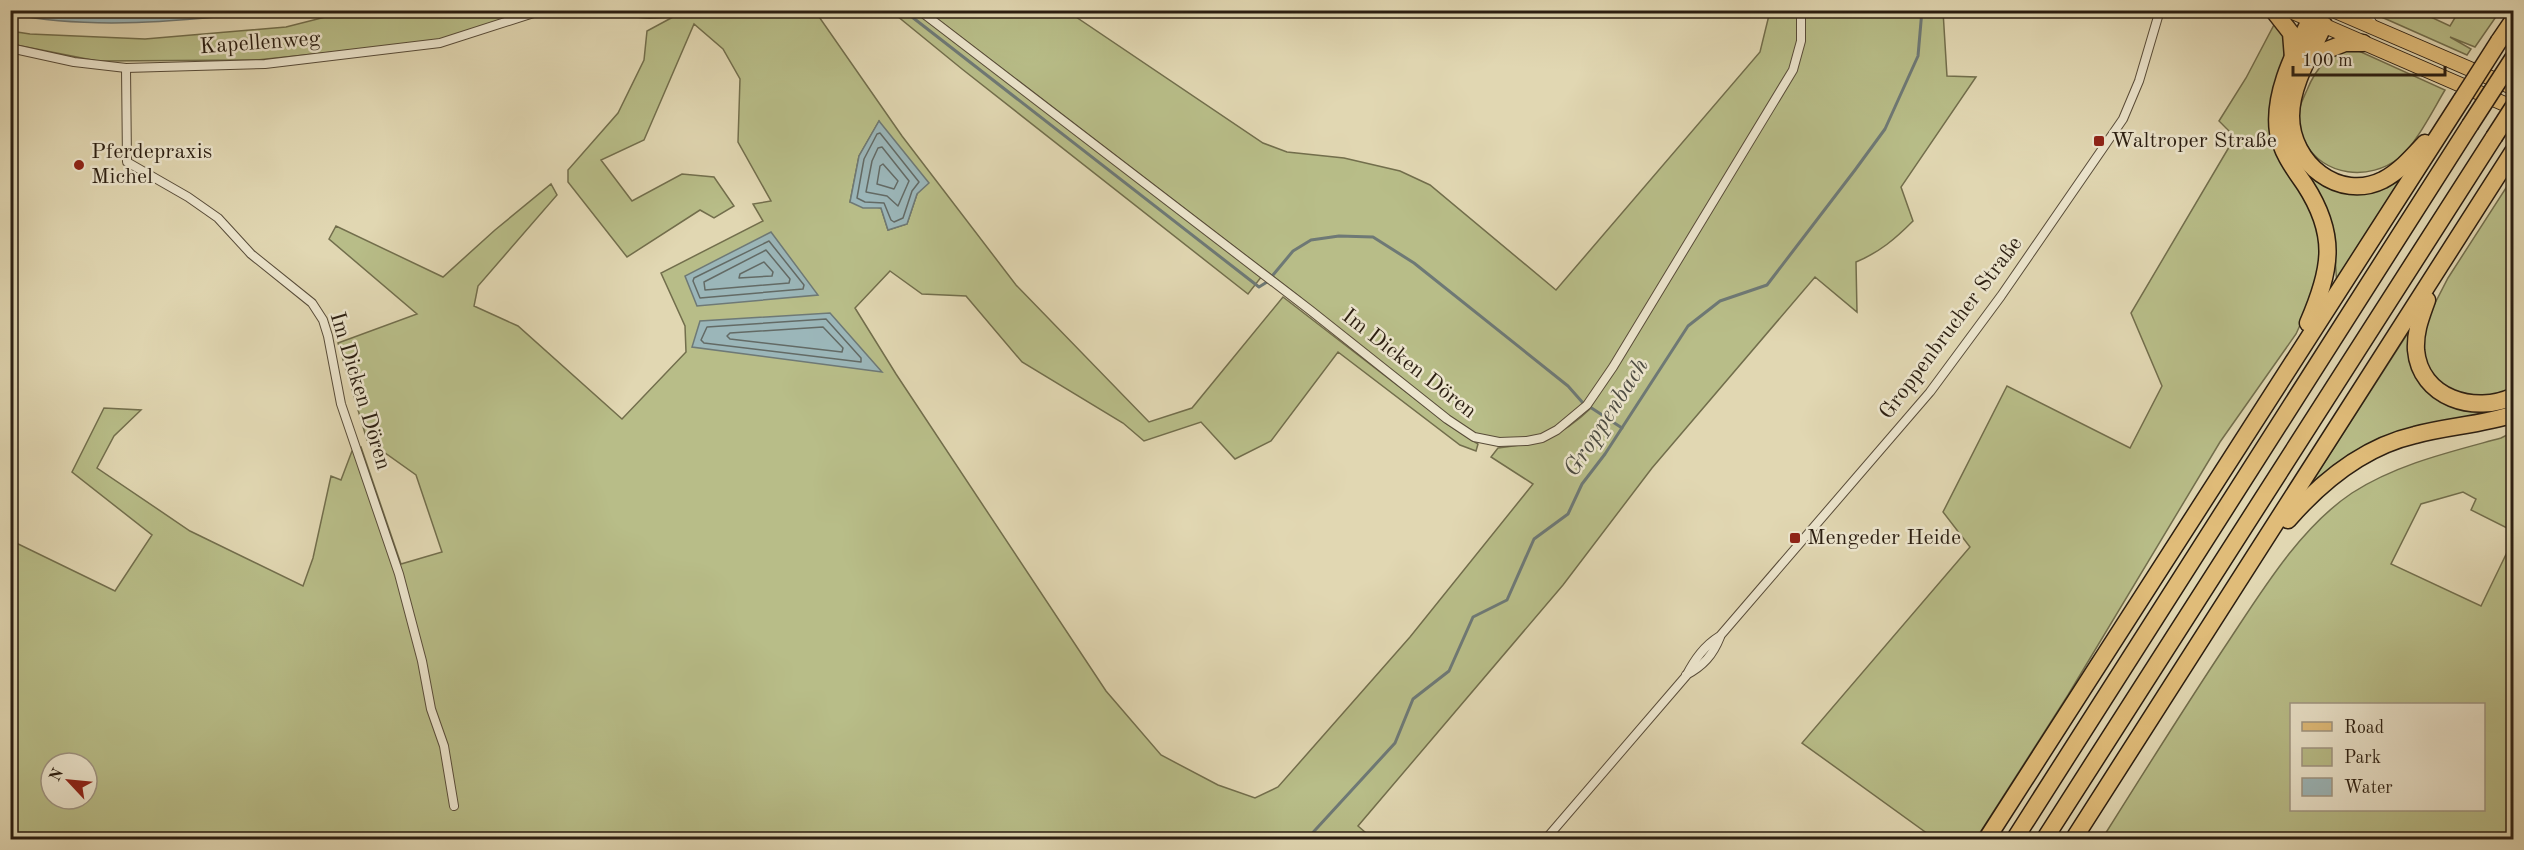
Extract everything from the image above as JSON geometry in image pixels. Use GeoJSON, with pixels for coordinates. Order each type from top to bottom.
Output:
{"type":"FeatureCollection","features":[{"type":"Feature","properties":{"kind":"highway"},"geometry":{"type":"LineString","coordinates":[[2273,10],[2291,33],[2293,62]]}},
{"type":"Feature","properties":{"kind":"highway"},"geometry":{"type":"LineString","coordinates":[[2289,368],[2322,292],[2329,245],[2322,216],[2292,166],[2278,133],[2279,100],[2293,62],[2323,15]]}},
{"type":"Feature","properties":{"kind":"highway"},"geometry":{"type":"LineString","coordinates":[[2323,15],[2294,96],[2291,115],[2296,145],[2304,159],[2317,172],[2343,185],[2357,186],[2382,180],[2409,161],[2450,115]]}},
{"type":"Feature","properties":{"kind":"highway"},"geometry":{"type":"LineString","coordinates":[[1986,840],[2450,115],[2514,19]]}},
{"type":"Feature","properties":{"kind":"highway"},"geometry":{"type":"LineString","coordinates":[[2309,57],[2345,43],[2363,43]]}},
{"type":"Feature","properties":{"kind":"highway"},"geometry":{"type":"LineString","coordinates":[[2014,840],[2514,57]]}},
{"type":"Feature","properties":{"kind":"highway"},"geometry":{"type":"LineString","coordinates":[[2044,840],[2514,107]]}},
{"type":"Feature","properties":{"kind":"highway"},"geometry":{"type":"LineString","coordinates":[[2073,840],[2514,150]]}},
{"type":"Feature","properties":{"kind":"highway"},"geometry":{"type":"LineString","coordinates":[[2437,270],[2419,321],[2416,338],[2419,364],[2426,376],[2443,394],[2466,403],[2496,404],[2514,396]]}},
{"type":"Feature","properties":{"kind":"highway"},"geometry":{"type":"LineString","coordinates":[[2255,556],[2306,500],[2342,468],[2365,454],[2413,435],[2488,422],[2514,414]]}},
{"type":"Feature","properties":{"kind":"main road"},"geometry":{"type":"LineString","coordinates":[[2288,10],[2323,15],[2376,29],[2514,88]]}},
{"type":"Feature","properties":{"kind":"main road"},"geometry":{"type":"LineString","coordinates":[[2323,15],[2363,43],[2514,107]]}},
{"type":"Feature","properties":{"kind":"street","name":"Kapellenweg"},"geometry":{"type":"LineString","coordinates":[[10,48],[74,62],[126,68],[265,64],[440,43],[543,10]]}},
{"type":"Feature","properties":{"kind":"street","name":"Im Dicken Dören"},"geometry":{"type":"LineString","coordinates":[[919,10],[1447,418],[1474,437],[1499,442],[1542,438],[1557,430],[1587,405],[1619,357],[1793,70],[1801,41],[1801,10]]}},
{"type":"Feature","properties":{"kind":"street","name":"Groppenbrucher Straße"},"geometry":{"type":"LineString","coordinates":[[1545,840],[1686,676],[1701,666],[1715,649],[1720,636],[1930,392],[2007,288],[2123,118],[2139,81],[2160,10]]}},
{"type":"Feature","properties":{"kind":"street"},"geometry":{"type":"LineString","coordinates":[[2365,10],[2376,29]]}},
{"type":"Feature","properties":{"kind":"street","name":"Im Dicken Dören"},"geometry":{"type":"LineString","coordinates":[[126,68],[127,162],[188,197],[218,218],[251,254],[312,303],[323,320],[341,404],[399,574],[422,661],[430,709],[444,746],[454,806]]}},
{"type":"Feature","properties":{"kind":"green space"},"geometry":{"type":"Polygon","coordinates":[[[349,11],[533,11],[438,41],[257,60],[97,61],[11,44],[10,31],[30,34],[145,39],[286,27],[349,11]]]}},
{"type":"Feature","properties":{"kind":"green space"},"geometry":{"type":"Polygon","coordinates":[[[619,11],[815,11],[902,136],[1016,285],[1149,422],[1192,408],[1283,297],[1428,409],[1300,297],[927,11],[1067,11],[1263,143],[1287,152],[1344,158],[1400,171],[1430,185],[1556,290],[1760,52],[1770,11],[1943,11],[1947,76],[1976,77],[1901,187],[1913,221],[1887,245],[1856,262],[1857,312],[1815,277],[1652,468],[1563,585],[1358,826],[1373,839],[11,839],[10,540],[115,591],[152,535],[72,472],[104,408],[141,410],[114,436],[97,468],[190,531],[303,586],[313,558],[331,476],[341,480],[352,451],[361,447],[401,564],[442,552],[416,475],[367,440],[338,343],[417,314],[329,239],[336,226],[443,277],[551,184],[557,195],[478,286],[474,306],[518,326],[622,419],[686,352],[685,326],[661,273],[763,221],[753,204],[771,201],[738,142],[740,79],[723,49],[694,24],[644,140],[601,160],[632,201],[682,174],[714,177],[734,206],[714,218],[700,210],[627,257],[568,182],[568,170],[618,113],[644,60],[647,31],[673,17],[633,16],[619,11]],[[879,121],[859,156],[850,202],[881,208],[888,230],[907,224],[917,194],[879,121]],[[890,271],[855,308],[896,374],[1106,691],[1161,755],[1218,785],[1255,798],[1278,787],[1410,637],[1533,484],[1491,457],[1498,448],[1526,444],[1559,433],[1591,408],[1587,405],[1558,427],[1525,440],[1487,439],[1446,423],[1478,444],[1476,451],[1460,445],[1338,352],[1271,441],[1235,459],[1201,422],[1144,441],[1123,423],[1022,362],[966,296],[922,294],[890,271]]]}},
{"type":"Feature","properties":{"kind":"green space"},"geometry":{"type":"Polygon","coordinates":[[[891,11],[914,11],[1262,276],[1248,294],[891,11]]]}},
{"type":"Feature","properties":{"kind":"green space"},"geometry":{"type":"Polygon","coordinates":[[[2373,11],[2418,11],[2450,26],[2459,11],[2500,11],[2475,47],[2450,37],[2471,49],[2467,55],[2377,15],[2373,11]]]}},
{"type":"Feature","properties":{"kind":"green space"},"geometry":{"type":"Polygon","coordinates":[[[2275,23],[2285,37],[2305,199],[2322,236],[2316,290],[2296,334],[2220,442],[2068,695],[1976,839],[1935,839],[1802,743],[1970,547],[1943,512],[2007,386],[2130,448],[2162,386],[2131,313],[2235,137],[2219,121],[2246,78],[2275,23]]]}},
{"type":"Feature","properties":{"kind":"green space"},"geometry":{"type":"Polygon","coordinates":[[[2350,47],[2445,90],[2418,136],[2405,152],[2399,158],[2375,170],[2348,172],[2335,169],[2323,162],[2313,154],[2305,142],[2298,123],[2300,107],[2314,75],[2335,54],[2350,47]]]}},
{"type":"Feature","properties":{"kind":"green space"},"geometry":{"type":"Polygon","coordinates":[[[2304,171],[2323,185],[2344,191],[2366,190],[2408,178],[2337,287],[2335,256],[2304,171]]]}},
{"type":"Feature","properties":{"kind":"green space"},"geometry":{"type":"Polygon","coordinates":[[[2513,177],[2513,396],[2496,404],[2505,410],[2410,430],[2310,485],[2413,325],[2433,307],[2448,278],[2513,177]]]}},
{"type":"Feature","properties":{"kind":"green space"},"geometry":{"type":"Polygon","coordinates":[[[2513,432],[2513,531],[2471,510],[2476,499],[2463,492],[2421,504],[2391,564],[2481,606],[2513,540],[2513,839],[2102,839],[2256,600],[2284,560],[2316,523],[2333,507],[2369,483],[2405,467],[2501,438],[2513,432]]]}},
{"type":"Feature","properties":{"kind":"water"},"geometry":{"type":"Polygon","coordinates":[[[10,11],[275,11],[176,20],[109,23],[43,19],[11,14],[10,11]]]}},
{"type":"Feature","properties":{"kind":"water"},"geometry":{"type":"Polygon","coordinates":[[[879,121],[929,183],[917,194],[907,224],[888,230],[881,208],[863,208],[850,202],[859,156],[879,121]]]}},
{"type":"Feature","properties":{"kind":"water"},"geometry":{"type":"Polygon","coordinates":[[[771,232],[818,295],[697,306],[685,276],[771,232]]]}},
{"type":"Feature","properties":{"kind":"water"},"geometry":{"type":"Polygon","coordinates":[[[830,313],[882,372],[692,347],[700,321],[830,313]]]}},
{"type":"Feature","properties":{"kind":"waterway"},"geometry":{"type":"LineString","coordinates":[[903,10],[1259,287],[1267,282]]}},
{"type":"Feature","properties":{"kind":"waterway","name":"Groppenbach"},"geometry":{"type":"LineString","coordinates":[[1306,840],[1395,743],[1413,699],[1449,671],[1473,617],[1507,600],[1534,539],[1568,514],[1582,484],[1605,454],[1688,326],[1720,301],[1767,285],[1855,170],[1885,129],[1918,56],[1922,10]]}},
{"type":"Feature","properties":{"kind":"waterway"},"geometry":{"type":"LineString","coordinates":[[1273,275],[1293,251],[1311,240],[1339,236],[1373,237],[1414,263],[1568,386],[1583,403]]}},
{"type":"Feature","properties":{"kind":"waterway"},"geometry":{"type":"LineString","coordinates":[[1590,407],[1622,428]]}},
{"type":"Feature","properties":{"kind":"place","name":"Waltroper Straße"},"geometry":{"type":"Point","coordinates":[2099,141]}},
{"type":"Feature","properties":{"kind":"place","name":"Pferdepraxis Michel"},"geometry":{"type":"Point","coordinates":[79,165]}},
{"type":"Feature","properties":{"kind":"place","name":"Mengeder Heide"},"geometry":{"type":"Point","coordinates":[1795,538]}}]}
